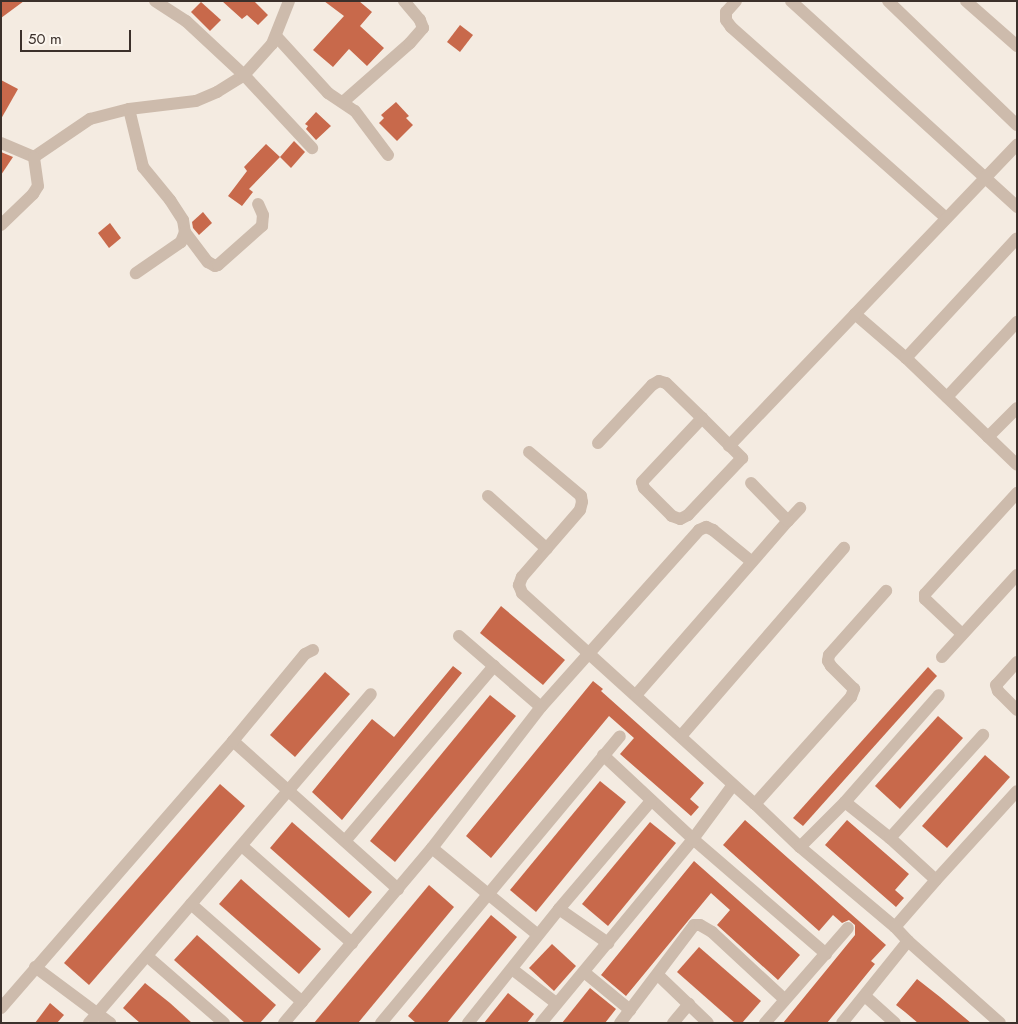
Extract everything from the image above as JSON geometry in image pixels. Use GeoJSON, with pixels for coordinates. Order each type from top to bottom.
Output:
{"type":"FeatureCollection","features":[{"type":"Feature","properties":{"kind":"street"},"geometry":{"type":"LineString","coordinates":[[155,1],[186,21],[244,75],[312,148]]}},
{"type":"Feature","properties":{"kind":"street"},"geometry":{"type":"LineString","coordinates":[[34,157],[90,119],[129,110],[196,101],[217,92],[244,75],[272,44],[289,1]]}},
{"type":"Feature","properties":{"kind":"street"},"geometry":{"type":"LineString","coordinates":[[343,102],[410,43],[423,28],[420,20],[404,1]]}},
{"type":"Feature","properties":{"kind":"street"},"geometry":{"type":"LineString","coordinates":[[736,1],[726,12],[726,20],[731,27],[946,217]]}},
{"type":"Feature","properties":{"kind":"street"},"geometry":{"type":"LineString","coordinates":[[791,1],[1017,207]]}},
{"type":"Feature","properties":{"kind":"street"},"geometry":{"type":"LineString","coordinates":[[888,1],[1017,125]]}},
{"type":"Feature","properties":{"kind":"street"},"geometry":{"type":"LineString","coordinates":[[966,1],[1017,46]]}},
{"type":"Feature","properties":{"kind":"street"},"geometry":{"type":"LineString","coordinates":[[276,36],[328,93],[355,111],[388,155]]}},
{"type":"Feature","properties":{"kind":"street"},"geometry":{"type":"LineString","coordinates":[[129,110],[143,168],[170,200],[183,220],[186,232],[208,262],[215,266],[262,226],[263,215],[258,204]]}},
{"type":"Feature","properties":{"kind":"street"},"geometry":{"type":"LineString","coordinates":[[1,143],[34,157]]}},
{"type":"Feature","properties":{"kind":"street"},"geometry":{"type":"LineString","coordinates":[[729,446],[946,217],[1017,145]]}},
{"type":"Feature","properties":{"kind":"street"},"geometry":{"type":"LineString","coordinates":[[1,225],[38,186],[34,157]]}},
{"type":"Feature","properties":{"kind":"street"},"geometry":{"type":"LineString","coordinates":[[136,273],[181,242],[186,232]]}},
{"type":"Feature","properties":{"kind":"street"},"geometry":{"type":"LineString","coordinates":[[906,358],[1017,238]]}},
{"type":"Feature","properties":{"kind":"street"},"geometry":{"type":"LineString","coordinates":[[855,314],[906,358],[1017,465]]}},
{"type":"Feature","properties":{"kind":"street"},"geometry":{"type":"LineString","coordinates":[[947,397],[1017,322]]}},
{"type":"Feature","properties":{"kind":"street"},"geometry":{"type":"LineString","coordinates":[[598,442],[652,385],[659,381],[666,383],[702,418],[729,446],[742,458],[688,515],[680,519],[672,516],[644,488],[642,482],[646,475],[702,418]]}},
{"type":"Feature","properties":{"kind":"street"},"geometry":{"type":"LineString","coordinates":[[988,438],[1017,408]]}},
{"type":"Feature","properties":{"kind":"street"},"geometry":{"type":"LineString","coordinates":[[529,452],[581,496],[582,502],[580,510],[522,577],[519,585],[522,593],[756,804],[800,847],[895,927],[908,941],[1000,1023]]}},
{"type":"Feature","properties":{"kind":"street"},"geometry":{"type":"LineString","coordinates":[[751,483],[788,521]]}},
{"type":"Feature","properties":{"kind":"street"},"geometry":{"type":"LineString","coordinates":[[962,634],[925,599],[925,594],[1017,493]]}},
{"type":"Feature","properties":{"kind":"street"},"geometry":{"type":"LineString","coordinates":[[488,496],[547,549]]}},
{"type":"Feature","properties":{"kind":"street"},"geometry":{"type":"LineString","coordinates":[[636,695],[800,508]]}},
{"type":"Feature","properties":{"kind":"street"},"geometry":{"type":"LineString","coordinates":[[284,1023],[432,848],[541,706],[589,655],[699,530],[706,527],[713,530],[752,562]]}},
{"type":"Feature","properties":{"kind":"street"},"geometry":{"type":"LineString","coordinates":[[681,736],[844,548]]}},
{"type":"Feature","properties":{"kind":"street"},"geometry":{"type":"LineString","coordinates":[[942,657],[1017,575]]}},
{"type":"Feature","properties":{"kind":"street"},"geometry":{"type":"LineString","coordinates":[[756,804],[851,697],[854,689],[831,666],[828,660],[829,655],[886,590]]}},
{"type":"Feature","properties":{"kind":"street"},"geometry":{"type":"LineString","coordinates":[[459,636],[541,706]]}},
{"type":"Feature","properties":{"kind":"street"},"geometry":{"type":"LineString","coordinates":[[1,1008],[305,654],[313,650]]}},
{"type":"Feature","properties":{"kind":"street"},"geometry":{"type":"LineString","coordinates":[[1017,662],[996,685],[998,691],[1017,710]]}},
{"type":"Feature","properties":{"kind":"street"},"geometry":{"type":"LineString","coordinates":[[345,841],[494,666]]}},
{"type":"Feature","properties":{"kind":"street"},"geometry":{"type":"LineString","coordinates":[[88,1023],[371,694]]}},
{"type":"Feature","properties":{"kind":"street"},"geometry":{"type":"LineString","coordinates":[[800,847],[845,802],[939,695]]}},
{"type":"Feature","properties":{"kind":"street"},"geometry":{"type":"LineString","coordinates":[[890,838],[982,735]]}},
{"type":"Feature","properties":{"kind":"street"},"geometry":{"type":"LineString","coordinates":[[382,1023],[487,894],[620,736]]}},
{"type":"Feature","properties":{"kind":"street"},"geometry":{"type":"LineString","coordinates":[[232,741],[398,889]]}},
{"type":"Feature","properties":{"kind":"street"},"geometry":{"type":"LineString","coordinates":[[603,755],[693,839],[826,954]]}},
{"type":"Feature","properties":{"kind":"street"},"geometry":{"type":"LineString","coordinates":[[541,1023],[693,839],[733,785]]}},
{"type":"Feature","properties":{"kind":"street"},"geometry":{"type":"LineString","coordinates":[[895,927],[1017,791]]}},
{"type":"Feature","properties":{"kind":"street"},"geometry":{"type":"LineString","coordinates":[[468,1023],[559,908],[651,801]]}},
{"type":"Feature","properties":{"kind":"street"},"geometry":{"type":"LineString","coordinates":[[845,802],[890,838],[936,880]]}},
{"type":"Feature","properties":{"kind":"street"},"geometry":{"type":"LineString","coordinates":[[242,846],[352,943]]}},
{"type":"Feature","properties":{"kind":"street"},"geometry":{"type":"LineString","coordinates":[[432,848],[538,936]]}},
{"type":"Feature","properties":{"kind":"street"},"geometry":{"type":"LineString","coordinates":[[191,904],[302,1002]]}},
{"type":"Feature","properties":{"kind":"street"},"geometry":{"type":"LineString","coordinates":[[559,908],[608,943]]}},
{"type":"Feature","properties":{"kind":"street"},"geometry":{"type":"LineString","coordinates":[[620,1023],[694,925],[700,925],[712,932],[784,998]]}},
{"type":"Feature","properties":{"kind":"street"},"geometry":{"type":"LineString","coordinates":[[765,1023],[784,998],[848,928]]}},
{"type":"Feature","properties":{"kind":"street"},"geometry":{"type":"LineString","coordinates":[[842,1023],[908,941]]}},
{"type":"Feature","properties":{"kind":"street"},"geometry":{"type":"LineString","coordinates":[[147,956],[224,1023]]}},
{"type":"Feature","properties":{"kind":"street"},"geometry":{"type":"LineString","coordinates":[[35,967],[98,1012],[110,1023]]}},
{"type":"Feature","properties":{"kind":"street"},"geometry":{"type":"LineString","coordinates":[[512,969],[556,1004]]}},
{"type":"Feature","properties":{"kind":"street"},"geometry":{"type":"LineString","coordinates":[[584,972],[630,1010]]}},
{"type":"Feature","properties":{"kind":"street"},"geometry":{"type":"LineString","coordinates":[[658,975],[708,1023]]}},
{"type":"Feature","properties":{"kind":"street"},"geometry":{"type":"LineString","coordinates":[[865,996],[895,1023]]}},
{"type":"Feature","properties":{"kind":"street"},"geometry":{"type":"LineString","coordinates":[[673,1023],[689,1004]]}},
{"type":"Feature","properties":{"kind":"building"},"geometry":{"type":"Polygon","coordinates":[[[1,1],[24,1],[1,18],[1,1]]]}},
{"type":"Feature","properties":{"kind":"building"},"geometry":{"type":"Polygon","coordinates":[[[222,1],[254,1],[268,15],[258,25],[247,15],[242,19],[222,1]]]}},
{"type":"Feature","properties":{"kind":"building"},"geometry":{"type":"Polygon","coordinates":[[[324,1],[359,1],[372,12],[360,26],[384,48],[367,66],[349,49],[333,67],[313,50],[344,16],[324,1]]]}},
{"type":"Feature","properties":{"kind":"building"},"geometry":{"type":"Polygon","coordinates":[[[201,2],[221,20],[210,31],[191,12],[201,2]]]}},
{"type":"Feature","properties":{"kind":"building"},"geometry":{"type":"Polygon","coordinates":[[[460,25],[473,35],[460,52],[447,42],[460,25]]]}},
{"type":"Feature","properties":{"kind":"building"},"geometry":{"type":"Polygon","coordinates":[[[1,80],[18,89],[1,119],[1,80]]]}},
{"type":"Feature","properties":{"kind":"building"},"geometry":{"type":"Polygon","coordinates":[[[396,102],[409,116],[406,118],[413,125],[397,141],[379,123],[384,118],[381,115],[396,102]]]}},
{"type":"Feature","properties":{"kind":"building"},"geometry":{"type":"Polygon","coordinates":[[[316,112],[331,126],[316,140],[306,129],[308,126],[305,124],[316,112]]]}},
{"type":"Feature","properties":{"kind":"building"},"geometry":{"type":"Polygon","coordinates":[[[294,141],[305,152],[291,168],[280,157],[294,141]]]}},
{"type":"Feature","properties":{"kind":"building"},"geometry":{"type":"Polygon","coordinates":[[[266,144],[280,157],[249,189],[253,192],[242,206],[228,196],[247,171],[244,167],[266,144]]]}},
{"type":"Feature","properties":{"kind":"building"},"geometry":{"type":"Polygon","coordinates":[[[1,152],[13,157],[1,175],[1,152]]]}},
{"type":"Feature","properties":{"kind":"building"},"geometry":{"type":"Polygon","coordinates":[[[203,212],[212,223],[199,235],[193,228],[192,222],[203,212]]]}},
{"type":"Feature","properties":{"kind":"building"},"geometry":{"type":"Polygon","coordinates":[[[110,223],[121,238],[109,248],[98,233],[110,223]]]}},
{"type":"Feature","properties":{"kind":"building"},"geometry":{"type":"Polygon","coordinates":[[[501,606],[565,660],[543,685],[480,633],[501,606]]]}},
{"type":"Feature","properties":{"kind":"building"},"geometry":{"type":"Polygon","coordinates":[[[453,666],[462,673],[342,820],[312,792],[372,719],[394,737],[453,666]]]}},
{"type":"Feature","properties":{"kind":"building"},"geometry":{"type":"Polygon","coordinates":[[[928,667],[937,676],[803,826],[793,818],[928,667]]]}},
{"type":"Feature","properties":{"kind":"building"},"geometry":{"type":"Polygon","coordinates":[[[325,672],[350,694],[295,757],[270,735],[325,672]]]}},
{"type":"Feature","properties":{"kind":"building"},"geometry":{"type":"Polygon","coordinates":[[[593,681],[603,689],[601,691],[704,783],[690,799],[699,807],[691,816],[620,754],[634,738],[609,716],[491,858],[466,836],[593,681]]]}},
{"type":"Feature","properties":{"kind":"building"},"geometry":{"type":"Polygon","coordinates":[[[490,695],[516,716],[395,862],[370,841],[490,695]]]}},
{"type":"Feature","properties":{"kind":"building"},"geometry":{"type":"Polygon","coordinates":[[[938,716],[963,738],[900,809],[875,786],[938,716]]]}},
{"type":"Feature","properties":{"kind":"building"},"geometry":{"type":"Polygon","coordinates":[[[985,755],[1010,777],[947,848],[922,826],[985,755]]]}},
{"type":"Feature","properties":{"kind":"building"},"geometry":{"type":"Polygon","coordinates":[[[600,781],[626,802],[536,912],[510,890],[600,781]]]}},
{"type":"Feature","properties":{"kind":"building"},"geometry":{"type":"Polygon","coordinates":[[[220,784],[245,806],[89,985],[64,963],[220,784]]]}},
{"type":"Feature","properties":{"kind":"building"},"geometry":{"type":"Polygon","coordinates":[[[745,820],[886,945],[871,961],[875,964],[827,1023],[783,1023],[855,935],[855,925],[849,920],[842,923],[833,915],[819,931],[723,845],[745,820]]]}},
{"type":"Feature","properties":{"kind":"building"},"geometry":{"type":"Polygon","coordinates":[[[847,820],[909,874],[895,890],[904,898],[896,907],[825,845],[847,820]]]}},
{"type":"Feature","properties":{"kind":"building"},"geometry":{"type":"Polygon","coordinates":[[[292,822],[372,892],[349,918],[270,848],[292,822]]]}},
{"type":"Feature","properties":{"kind":"building"},"geometry":{"type":"Polygon","coordinates":[[[650,822],[676,843],[608,926],[582,904],[650,822]]]}},
{"type":"Feature","properties":{"kind":"building"},"geometry":{"type":"Polygon","coordinates":[[[694,861],[800,955],[778,980],[717,925],[730,910],[711,893],[626,996],[601,975],[694,861]]]}},
{"type":"Feature","properties":{"kind":"building"},"geometry":{"type":"Polygon","coordinates":[[[241,879],[321,949],[299,974],[219,904],[241,879]]]}},
{"type":"Feature","properties":{"kind":"building"},"geometry":{"type":"Polygon","coordinates":[[[429,885],[454,907],[358,1023],[314,1023],[429,885]]]}},
{"type":"Feature","properties":{"kind":"building"},"geometry":{"type":"Polygon","coordinates":[[[491,915],[517,937],[447,1023],[416,1023],[408,1016],[491,915]]]}},
{"type":"Feature","properties":{"kind":"building"},"geometry":{"type":"Polygon","coordinates":[[[197,935],[276,1005],[260,1023],[245,1023],[174,960],[197,935]]]}},
{"type":"Feature","properties":{"kind":"building"},"geometry":{"type":"Polygon","coordinates":[[[552,944],[576,966],[554,991],[529,968],[552,944]]]}},
{"type":"Feature","properties":{"kind":"building"},"geometry":{"type":"Polygon","coordinates":[[[699,947],[761,1001],[742,1023],[735,1023],[677,972],[699,947]]]}},
{"type":"Feature","properties":{"kind":"building"},"geometry":{"type":"Polygon","coordinates":[[[917,979],[971,1023],[918,1023],[896,1005],[917,979]]]}},
{"type":"Feature","properties":{"kind":"building"},"geometry":{"type":"Polygon","coordinates":[[[145,983],[192,1023],[140,1023],[123,1008],[145,983]]]}},
{"type":"Feature","properties":{"kind":"building"},"geometry":{"type":"Polygon","coordinates":[[[590,988],[616,1009],[605,1023],[562,1023],[590,988]]]}},
{"type":"Feature","properties":{"kind":"building"},"geometry":{"type":"Polygon","coordinates":[[[508,993],[534,1014],[527,1023],[484,1023],[508,993]]]}},
{"type":"Feature","properties":{"kind":"building"},"geometry":{"type":"Polygon","coordinates":[[[50,1003],[64,1015],[57,1023],[35,1023],[50,1003]]]}}]}
